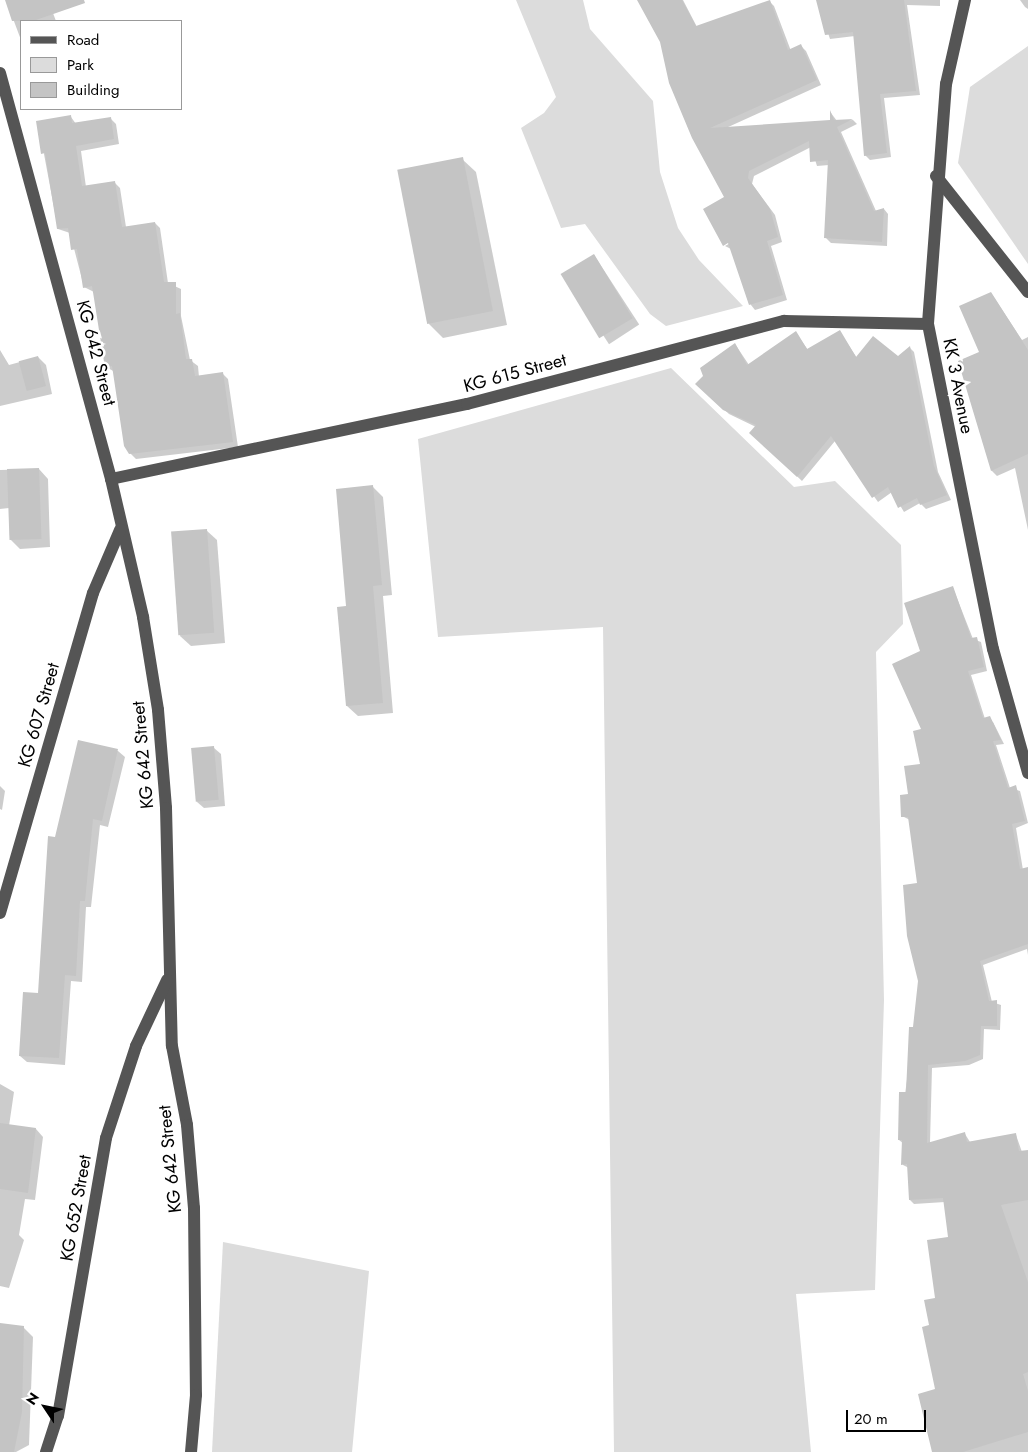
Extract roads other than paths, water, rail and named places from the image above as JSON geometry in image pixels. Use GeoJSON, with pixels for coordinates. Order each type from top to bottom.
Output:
{"type":"FeatureCollection","features":[{"type":"Feature","properties":{"kind":"street","name":"KK 3 Avenue"},"geometry":{"type":"LineString","coordinates":[[965,0],[946,84],[936,176],[928,324],[991,640],[1028,773]]}},
{"type":"Feature","properties":{"kind":"street","name":"KG 642 Street"},"geometry":{"type":"LineString","coordinates":[[0,73],[111,479],[120,530],[143,617],[158,710],[166,808],[168,978],[172,1046],[187,1125],[194,1208],[196,1395],[191,1452]]}},
{"type":"Feature","properties":{"kind":"street"},"geometry":{"type":"LineString","coordinates":[[936,176],[1028,292]]}},
{"type":"Feature","properties":{"kind":"street","name":"KG 615 Street"},"geometry":{"type":"LineString","coordinates":[[111,479],[467,404],[784,321],[928,324]]}},
{"type":"Feature","properties":{"kind":"street","name":"KG 607 Street"},"geometry":{"type":"LineString","coordinates":[[0,913],[93,593],[120,530]]}},
{"type":"Feature","properties":{"kind":"street","name":"KG 652 Street"},"geometry":{"type":"LineString","coordinates":[[46,1452],[58,1416],[106,1138],[136,1046],[168,978]]}}]}
